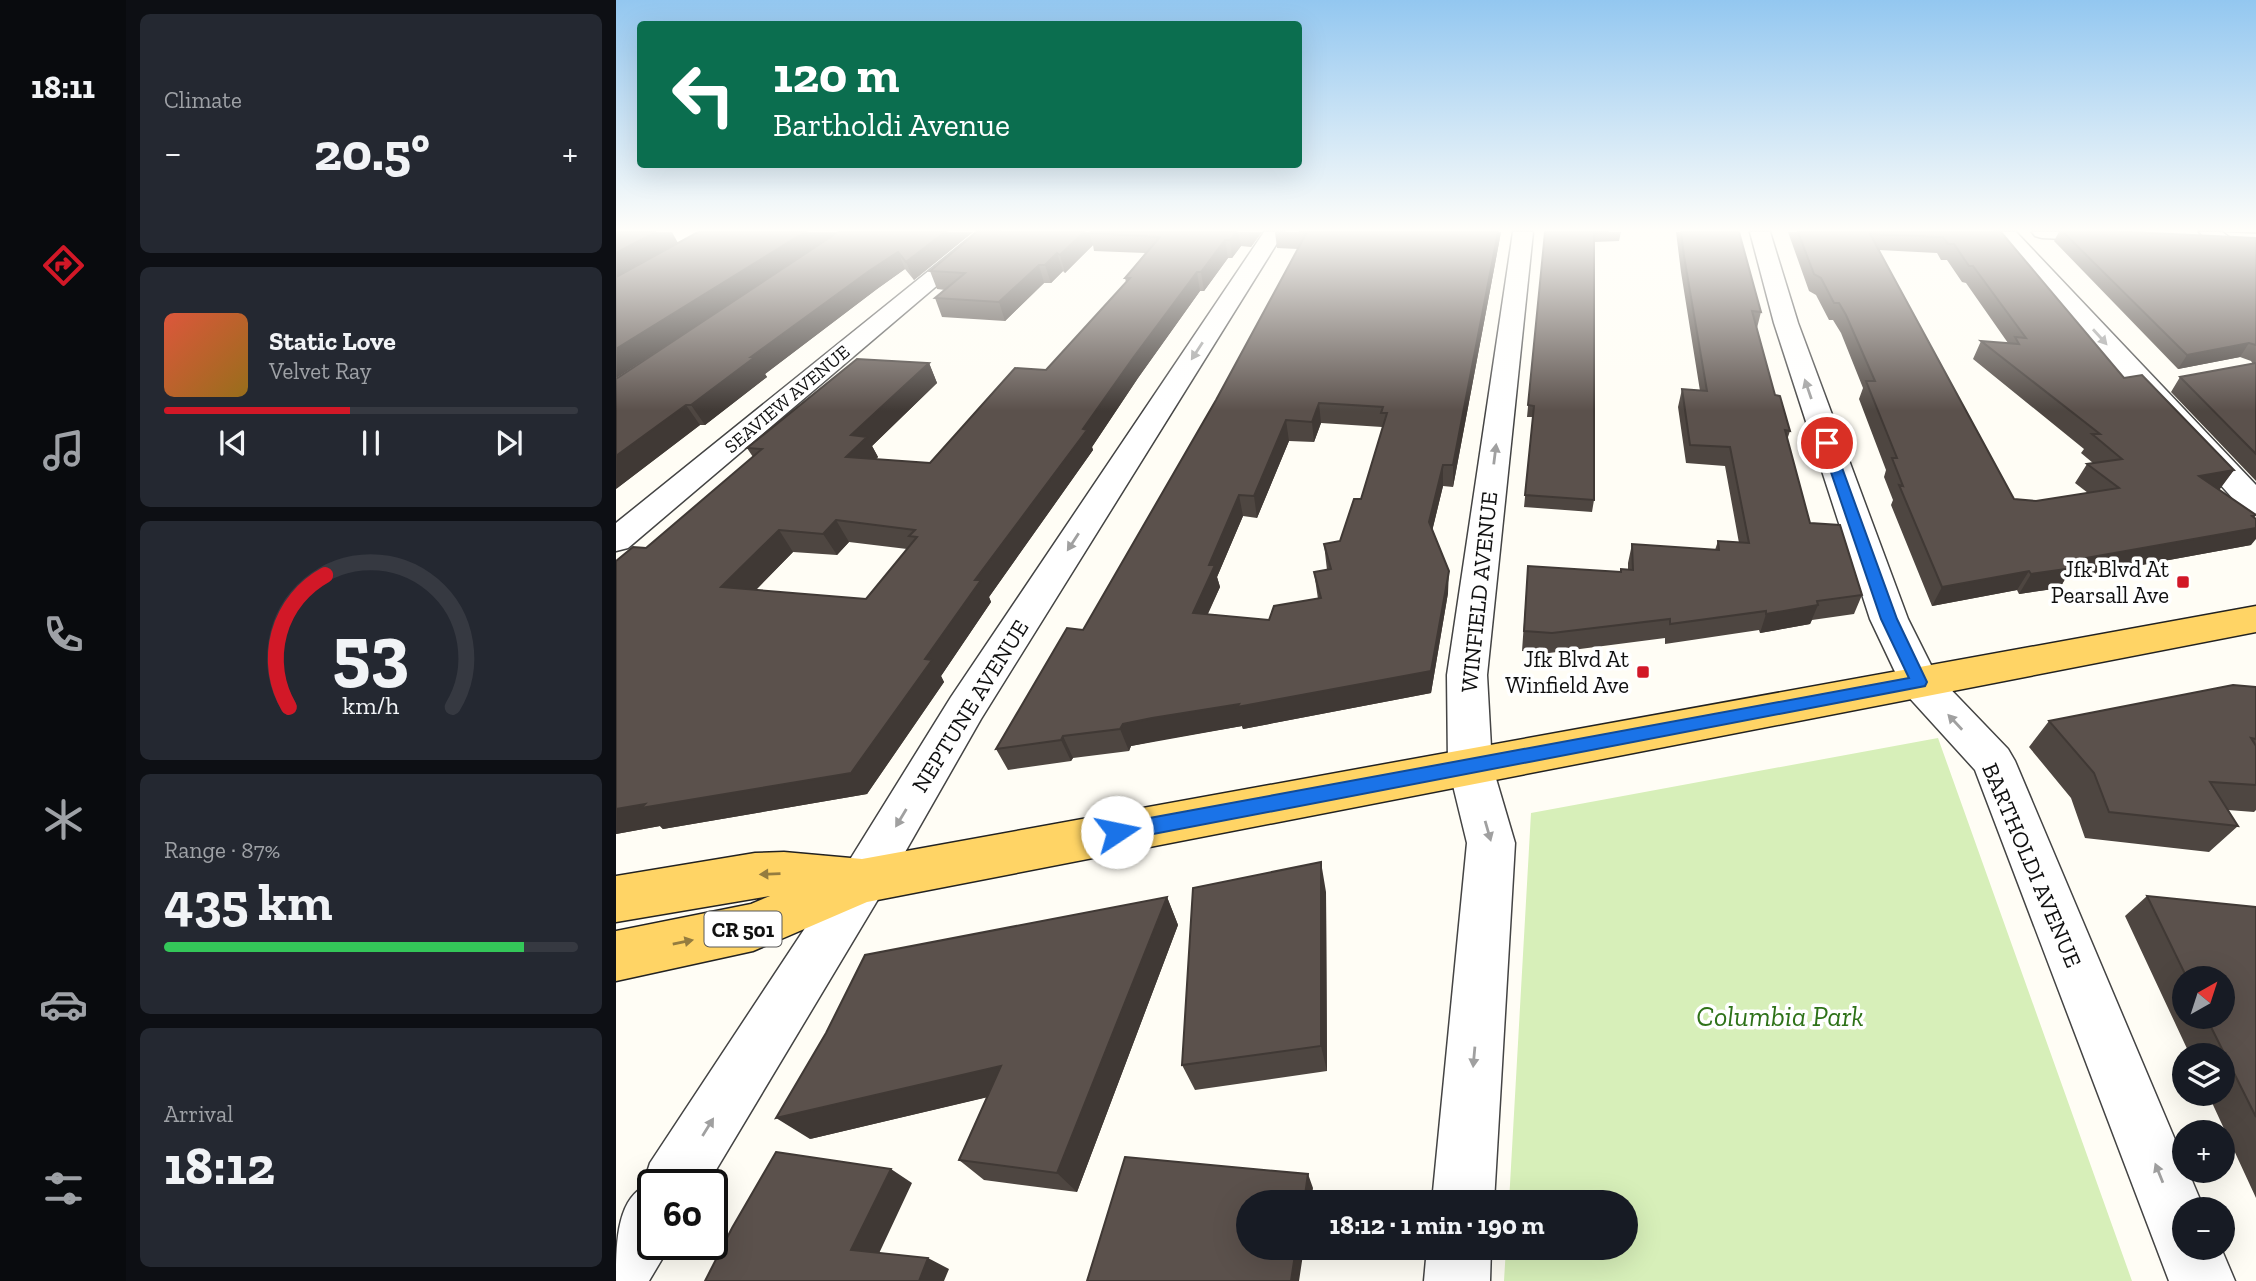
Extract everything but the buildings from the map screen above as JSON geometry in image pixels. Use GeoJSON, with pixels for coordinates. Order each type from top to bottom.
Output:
{"type":"FeatureCollection","features":[{"type":"Feature","properties":{"kind":"main road","name":"CR 501"},"geometry":{"type":"LineString","coordinates":[[616,956],[753,927],[863,881],[2256,619]]}},
{"type":"Feature","properties":{"kind":"main road","name":"CR 501"},"geometry":{"type":"LineString","coordinates":[[616,899],[755,875],[784,874],[863,881]]}},
{"type":"Feature","properties":{"kind":"street","name":"SEAVIEW AVENUE"},"geometry":{"type":"LineString","coordinates":[[616,540],[917,292]]}},
{"type":"Feature","properties":{"kind":"street","name":"NEPTUNE AVENUE"},"geometry":{"type":"LineString","coordinates":[[682,1169],[863,881],[966,708],[1235,292]]}},
{"type":"Feature","properties":{"kind":"street","name":"WINFIELD AVENUE"},"geometry":{"type":"LineString","coordinates":[[1464,1190],[1491,843],[1469,765],[1466,675],[1515,292]]}},
{"type":"Feature","properties":{"kind":"street","name":"BARTHOLDI AVENUE"},"geometry":{"type":"LineString","coordinates":[[1777,292],[1889,619],[1919,682],[1993,761],[2172,1207]]}},
{"type":"Feature","properties":{"kind":"street"},"geometry":{"type":"LineString","coordinates":[[2058,292],[2256,504]]}},
{"type":"Feature","properties":{"kind":"street"},"geometry":{"type":"LineString","coordinates":[[2144,386],[2171,381]]}},
{"type":"Feature","properties":{"kind":"street"},"geometry":{"type":"LineString","coordinates":[[1457,1281],[1458,1260]]}},
{"type":"Feature","properties":{"kind":"street"},"geometry":{"type":"LineString","coordinates":[[2193,1260],[2202,1281]]}},
{"type":"Feature","properties":{"kind":"green space","name":"Columbia Park"},"geometry":{"type":"Polygon","coordinates":[[[1938,738],[2132,1281],[1504,1281],[1505,1260],[1638,1260],[1638,1190],[1510,1190],[1531,813],[1938,738]]]}},
{"type":"Feature","properties":{"kind":"place","name":"Jfk Blvd At Pearsall Ave"},"geometry":{"type":"Point","coordinates":[2183,582]}},
{"type":"Feature","properties":{"kind":"place","name":"Jfk Blvd At Winfield Ave"},"geometry":{"type":"Point","coordinates":[1643,672]}},
{"type":"Feature","properties":{"kind":"route"},"geometry":{"type":"LineString","coordinates":[[1117,832],[1919,682],[1889,619],[1827,443]]}}]}
